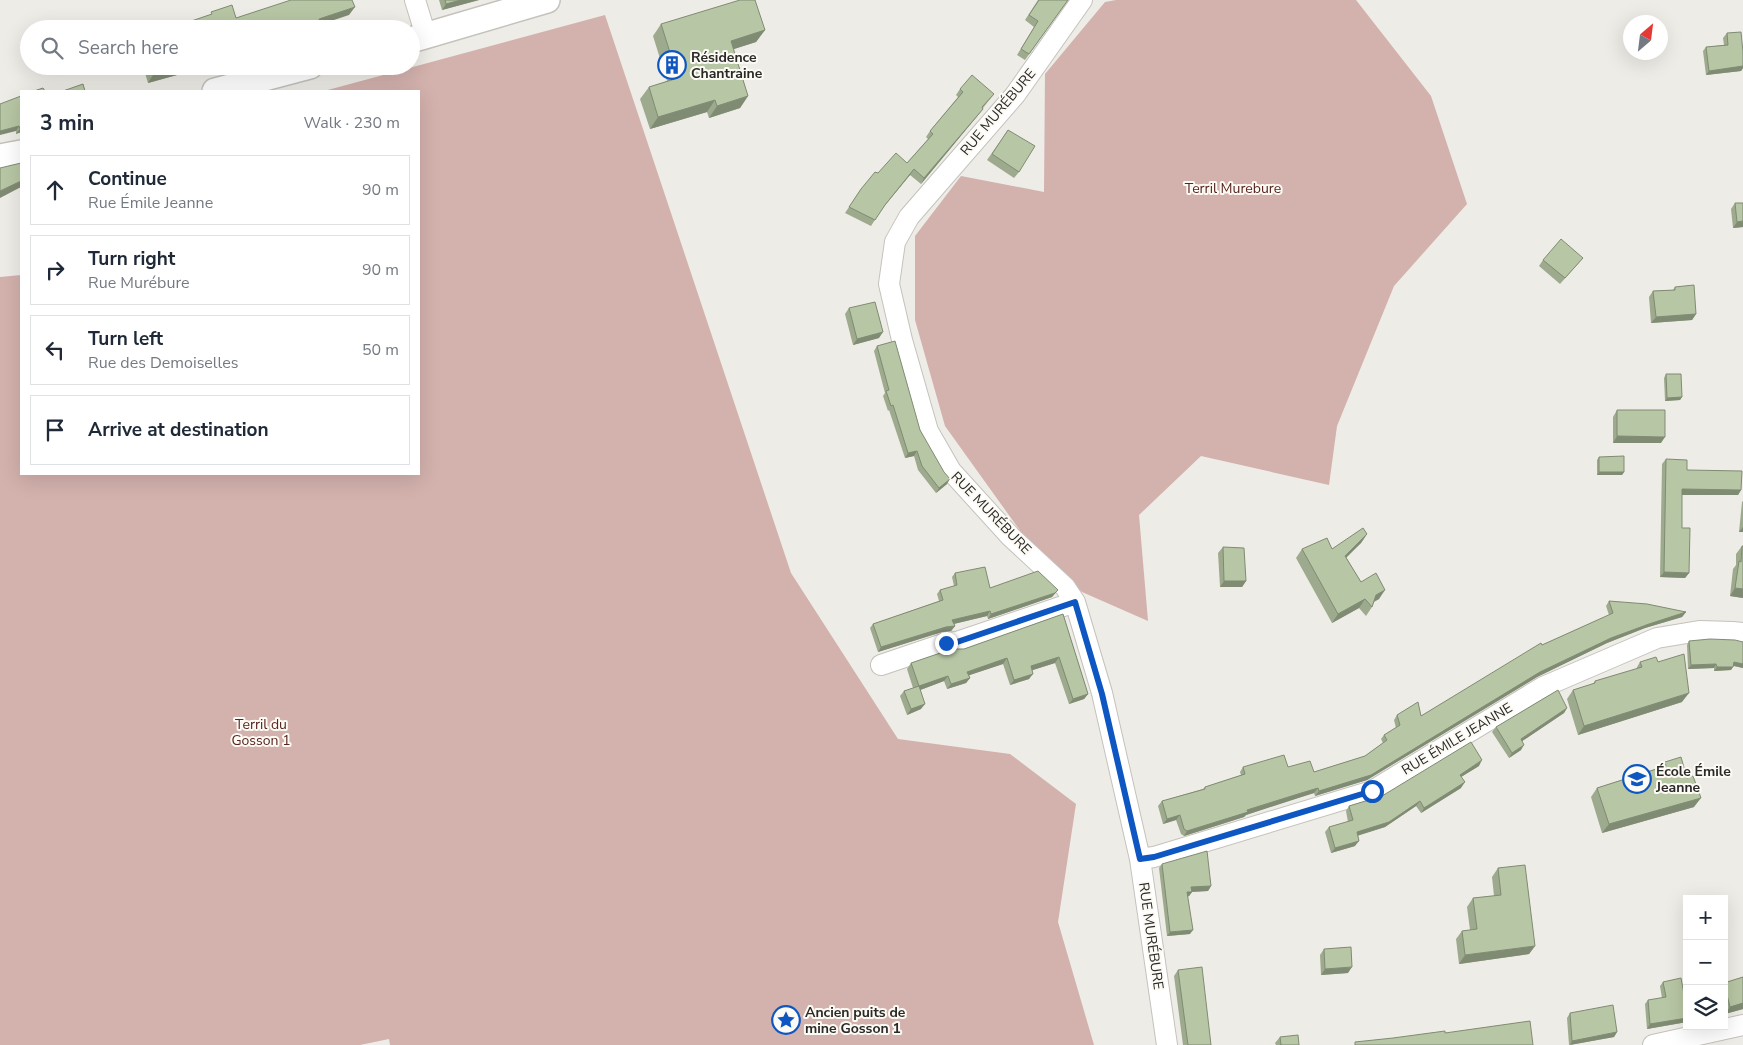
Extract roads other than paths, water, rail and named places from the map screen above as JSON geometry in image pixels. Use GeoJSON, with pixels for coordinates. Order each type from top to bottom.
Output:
{"type":"FeatureCollection","features":[{"type":"Feature","properties":{"kind":"street"},"geometry":{"type":"LineString","coordinates":[[415,0],[417,20]]}},
{"type":"Feature","properties":{"kind":"street"},"geometry":{"type":"LineString","coordinates":[[420,37],[547,0]]}},
{"type":"Feature","properties":{"kind":"street","name":"RUE MURÉBURE"},"geometry":{"type":"LineString","coordinates":[[1082,0],[1015,95],[909,217],[895,242],[889,284],[902,340],[928,431],[951,471],[1012,537],[1065,587],[1075,602],[1102,694],[1140,859],[1167,1045]]}},
{"type":"Feature","properties":{"kind":"street"},"geometry":{"type":"LineString","coordinates":[[219,90],[276,75]]}},
{"type":"Feature","properties":{"kind":"street"},"geometry":{"type":"LineString","coordinates":[[0,157],[20,153]]}},
{"type":"Feature","properties":{"kind":"street"},"geometry":{"type":"LineString","coordinates":[[881,665],[946,643],[957,642],[1075,602]]}},
{"type":"Feature","properties":{"kind":"street","name":"RUE ÉMILE JEANNE"},"geometry":{"type":"LineString","coordinates":[[1140,859],[1154,857],[1372,791],[1542,687],[1656,638],[1699,631],[1743,633]]}},
{"type":"Feature","properties":{"kind":"street"},"geometry":{"type":"LineString","coordinates":[[1653,1045],[1743,1025]]}},
{"type":"Feature","properties":{"kind":"place","name":"Résidence Chantraine"},"geometry":{"type":"Point","coordinates":[672,65]}},
{"type":"Feature","properties":{"kind":"place","name":"École Émile Jeanne"},"geometry":{"type":"Point","coordinates":[1637,779]}},
{"type":"Feature","properties":{"kind":"place","name":"Ancien puits de mine Gosson 1"},"geometry":{"type":"Point","coordinates":[786,1020]}},
{"type":"Feature","properties":{"kind":"park label","name":"Terril Murebure"},"geometry":{"type":"Point","coordinates":[1233,188]}},
{"type":"Feature","properties":{"kind":"park label","name":"Terril du Gosson 1"},"geometry":{"type":"Point","coordinates":[261,732]}}]}
